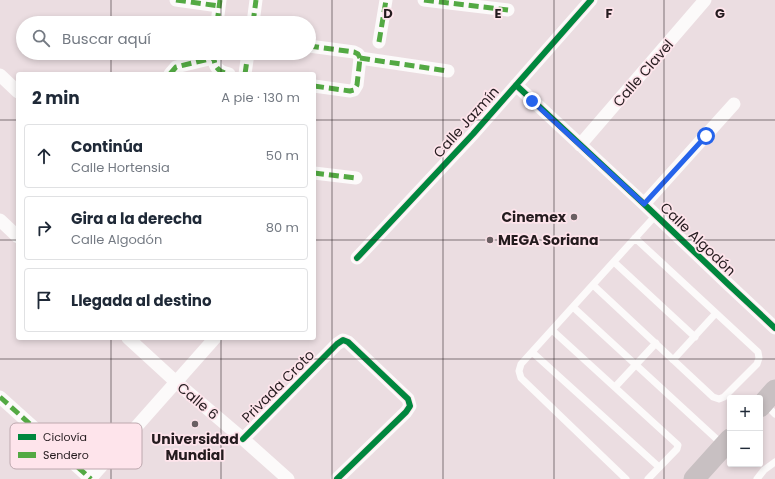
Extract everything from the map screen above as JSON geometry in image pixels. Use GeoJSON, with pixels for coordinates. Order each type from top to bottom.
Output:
{"type":"FeatureCollection","features":[{"type":"Feature","properties":{"kind":"main road"},"geometry":{"type":"LineString","coordinates":[[694,479],[727,442]]}},
{"type":"Feature","properties":{"kind":"street"},"geometry":{"type":"LineString","coordinates":[[176,0],[219,3],[218,16]]}},
{"type":"Feature","properties":{"kind":"street"},"geometry":{"type":"LineString","coordinates":[[254,16],[256,0]]}},
{"type":"Feature","properties":{"kind":"street"},"geometry":{"type":"LineString","coordinates":[[379,42],[386,0]]}},
{"type":"Feature","properties":{"kind":"street"},"geometry":{"type":"LineString","coordinates":[[424,0],[508,10]]}},
{"type":"Feature","properties":{"kind":"street","name":"Calle Jazmín"},"geometry":{"type":"LineString","coordinates":[[357,258],[473,134],[591,0]]}},
{"type":"Feature","properties":{"kind":"street","name":"Calle Clavel"},"geometry":{"type":"LineString","coordinates":[[580,145],[705,0]]}},
{"type":"Feature","properties":{"kind":"street"},"geometry":{"type":"LineString","coordinates":[[316,47],[354,52],[358,54],[360,58],[357,85],[354,90],[350,91],[316,86]]}},
{"type":"Feature","properties":{"kind":"street"},"geometry":{"type":"LineString","coordinates":[[360,58],[448,71]]}},
{"type":"Feature","properties":{"kind":"street"},"geometry":{"type":"LineString","coordinates":[[172,72],[176,67],[200,60]]}},
{"type":"Feature","properties":{"kind":"street"},"geometry":{"type":"LineString","coordinates":[[215,60],[216,67],[222,72]]}},
{"type":"Feature","properties":{"kind":"street"},"geometry":{"type":"LineString","coordinates":[[245,72],[247,60]]}},
{"type":"Feature","properties":{"kind":"street"},"geometry":{"type":"LineString","coordinates":[[0,75],[16,90]]}},
{"type":"Feature","properties":{"kind":"street","name":"Calle Algodón"},"geometry":{"type":"LineString","coordinates":[[516,85],[775,328]]}},
{"type":"Feature","properties":{"kind":"street"},"geometry":{"type":"LineString","coordinates":[[644,204],[734,104]]}},
{"type":"Feature","properties":{"kind":"street"},"geometry":{"type":"LineString","coordinates":[[316,173],[356,178]]}},
{"type":"Feature","properties":{"kind":"street"},"geometry":{"type":"LineString","coordinates":[[0,220],[16,235]]}},
{"type":"Feature","properties":{"kind":"street","name":"Calle 6"},"geometry":{"type":"LineString","coordinates":[[130,340],[176,382],[243,439],[281,476]]}},
{"type":"Feature","properties":{"kind":"street"},"geometry":{"type":"LineString","coordinates":[[140,423],[213,340]]}},
{"type":"Feature","properties":{"kind":"street","name":"Privada Croto"},"geometry":{"type":"LineString","coordinates":[[243,439],[337,344],[343,340],[348,342],[408,399],[410,406],[406,412],[337,479]]}},
{"type":"Feature","properties":{"kind":"street"},"geometry":{"type":"LineString","coordinates":[[0,396],[29,423]]}},
{"type":"Feature","properties":{"kind":"street"},"geometry":{"type":"LineString","coordinates":[[79,469],[90,479],[99,469]]}},
{"type":"Feature","properties":{"kind":"lane"},"geometry":{"type":"LineString","coordinates":[[626,479],[521,378],[520,371],[521,364],[656,215]]}},
{"type":"Feature","properties":{"kind":"lane"},"geometry":{"type":"LineString","coordinates":[[593,285],[713,396],[719,398],[724,397],[757,364],[759,358],[758,352],[635,238]]}},
{"type":"Feature","properties":{"kind":"lane"},"geometry":{"type":"LineString","coordinates":[[614,262],[694,337]]}},
{"type":"Feature","properties":{"kind":"lane"},"geometry":{"type":"LineString","coordinates":[[573,307],[636,365],[727,442]]}},
{"type":"Feature","properties":{"kind":"lane"},"geometry":{"type":"LineString","coordinates":[[674,360],[716,313]]}},
{"type":"Feature","properties":{"kind":"lane"},"geometry":{"type":"LineString","coordinates":[[552,330],[678,445],[677,449],[648,479]]}},
{"type":"Feature","properties":{"kind":"lane"},"geometry":{"type":"LineString","coordinates":[[615,388],[656,344]]}},
{"type":"Feature","properties":{"kind":"lane"},"geometry":{"type":"LineString","coordinates":[[532,352],[659,468]]}},
{"type":"Feature","properties":{"kind":"lane"},"geometry":{"type":"LineString","coordinates":[[757,479],[764,470],[775,462]]}},
{"type":"Feature","properties":{"kind":"marked path"},"geometry":{"type":"LineString","coordinates":[[176,0],[219,6]]}},
{"type":"Feature","properties":{"kind":"marked path"},"geometry":{"type":"LineString","coordinates":[[218,16],[220,0]]}},
{"type":"Feature","properties":{"kind":"marked path"},"geometry":{"type":"LineString","coordinates":[[254,16],[256,0]]}},
{"type":"Feature","properties":{"kind":"marked path"},"geometry":{"type":"LineString","coordinates":[[379,42],[386,0]]}},
{"type":"Feature","properties":{"kind":"marked path"},"geometry":{"type":"LineString","coordinates":[[424,0],[508,10]]}},
{"type":"Feature","properties":{"kind":"marked path"},"geometry":{"type":"LineString","coordinates":[[316,47],[354,52],[358,54],[360,58]]}},
{"type":"Feature","properties":{"kind":"marked path"},"geometry":{"type":"LineString","coordinates":[[360,58],[448,71]]}},
{"type":"Feature","properties":{"kind":"marked path"},"geometry":{"type":"LineString","coordinates":[[316,86],[350,91],[354,90],[357,85],[360,58]]}},
{"type":"Feature","properties":{"kind":"marked path"},"geometry":{"type":"LineString","coordinates":[[172,72],[176,67],[205,60]]}},
{"type":"Feature","properties":{"kind":"marked path"},"geometry":{"type":"LineString","coordinates":[[214,60],[221,72]]}},
{"type":"Feature","properties":{"kind":"marked path"},"geometry":{"type":"LineString","coordinates":[[245,72],[247,60]]}},
{"type":"Feature","properties":{"kind":"marked path"},"geometry":{"type":"LineString","coordinates":[[316,173],[356,178]]}},
{"type":"Feature","properties":{"kind":"marked path"},"geometry":{"type":"LineString","coordinates":[[0,397],[29,423]]}},
{"type":"Feature","properties":{"kind":"marked path"},"geometry":{"type":"LineString","coordinates":[[80,469],[91,479]]}},
{"type":"Feature","properties":{"kind":"cycle path"},"geometry":{"type":"LineString","coordinates":[[357,258],[473,134],[591,0]]}},
{"type":"Feature","properties":{"kind":"cycle path"},"geometry":{"type":"LineString","coordinates":[[516,85],[775,328]]}},
{"type":"Feature","properties":{"kind":"cycle path"},"geometry":{"type":"LineString","coordinates":[[243,439],[337,344],[343,340],[348,342],[408,399],[410,406],[406,412],[337,479]]}},
{"type":"Feature","properties":{"kind":"place","name":"Cinemex"},"geometry":{"type":"Point","coordinates":[574,217]}},
{"type":"Feature","properties":{"kind":"place","name":"MEGA Soriana"},"geometry":{"type":"Point","coordinates":[490,240]}},
{"type":"Feature","properties":{"kind":"place","name":"Universidad Mundial"},"geometry":{"type":"Point","coordinates":[195,424]}},
{"type":"Feature","properties":{"kind":"route"},"geometry":{"type":"LineString","coordinates":[[532,101],[644,204],[706,136]]}}]}
